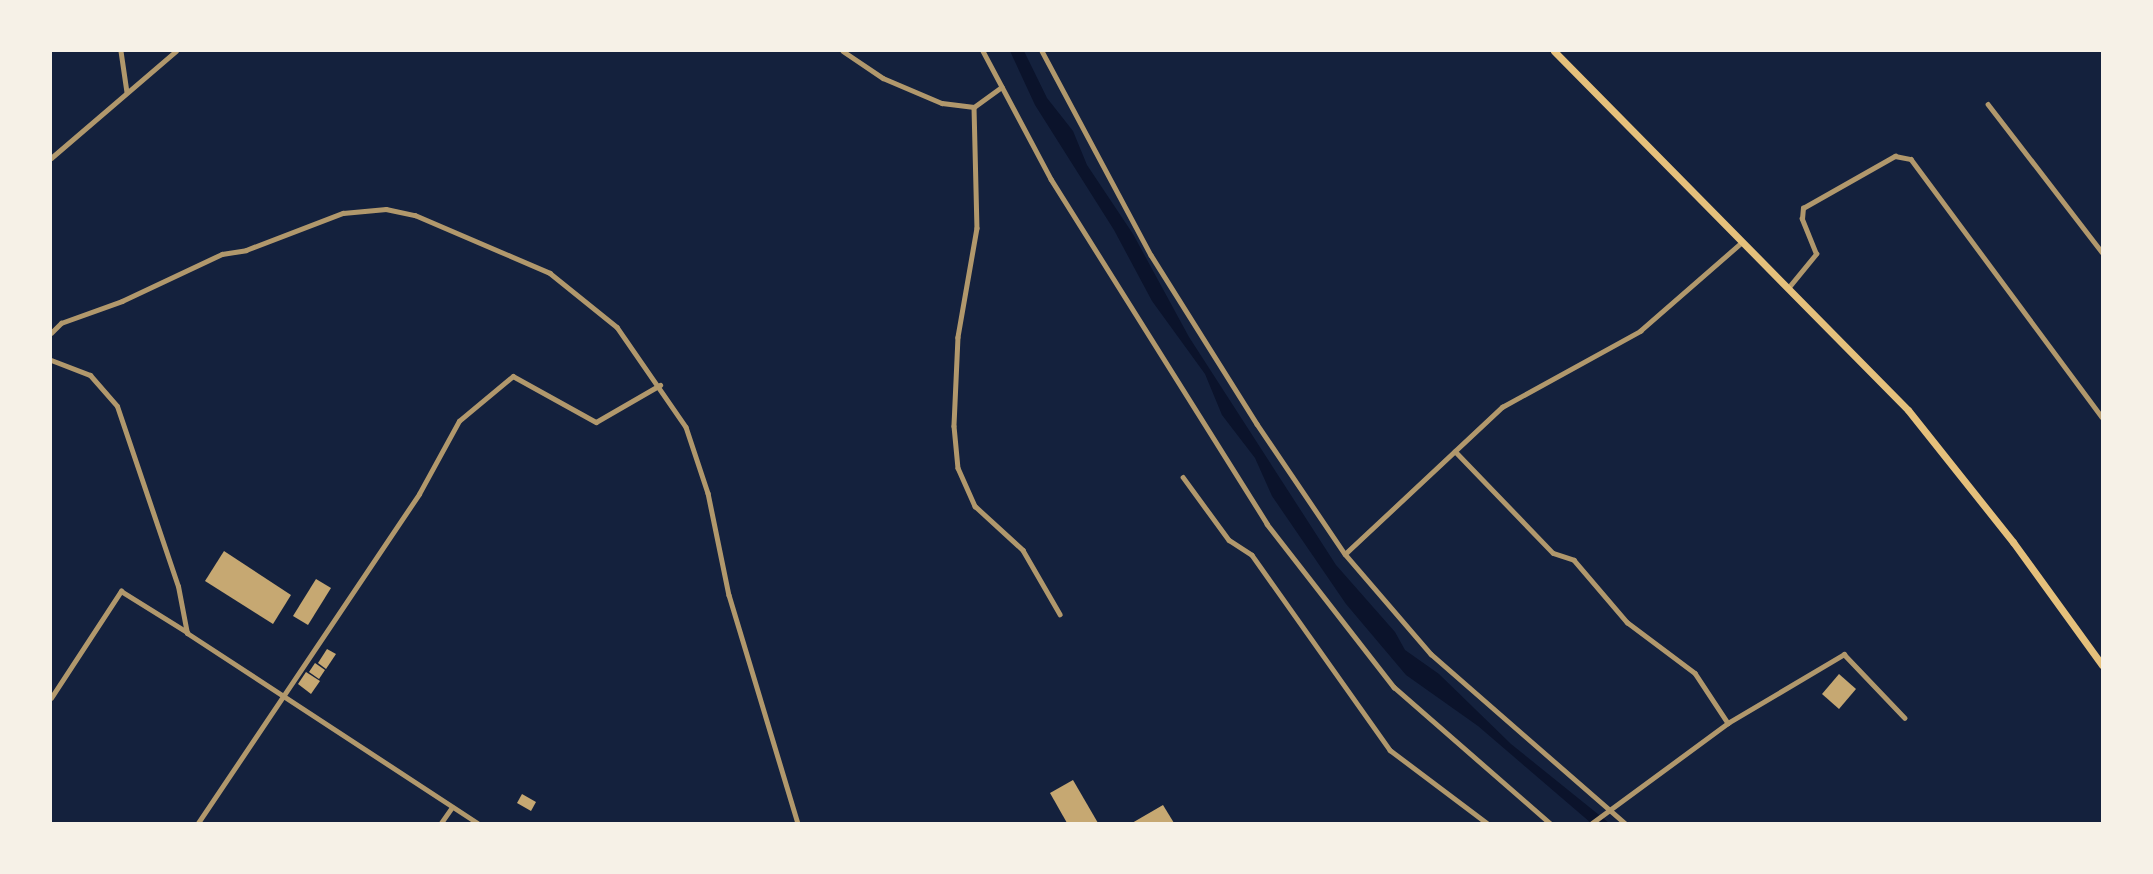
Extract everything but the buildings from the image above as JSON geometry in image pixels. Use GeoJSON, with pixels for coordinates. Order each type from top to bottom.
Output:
{"type":"FeatureCollection","features":[{"type":"Feature","properties":{"kind":"highway"},"geometry":{"type":"LineString","coordinates":[[1554,51],[1908,410],[1961,475],[2102,666]]}},
{"type":"Feature","properties":{"kind":"street"},"geometry":{"type":"LineString","coordinates":[[121,51],[127,92]]}},
{"type":"Feature","properties":{"kind":"street"},"geometry":{"type":"LineString","coordinates":[[51,158],[176,51]]}},
{"type":"Feature","properties":{"kind":"street"},"geometry":{"type":"LineString","coordinates":[[843,51],[883,78],[942,103],[974,107],[1002,87]]}},
{"type":"Feature","properties":{"kind":"street"},"geometry":{"type":"LineString","coordinates":[[983,51],[1148,339],[1267,524],[1394,687],[1549,823]]}},
{"type":"Feature","properties":{"kind":"street"},"geometry":{"type":"LineString","coordinates":[[1042,51],[1151,255],[1257,424],[1345,554],[1432,654],[1604,812],[1625,823]]}},
{"type":"Feature","properties":{"kind":"street"},"geometry":{"type":"LineString","coordinates":[[1987,104],[2102,252]]}},
{"type":"Feature","properties":{"kind":"street"},"geometry":{"type":"LineString","coordinates":[[974,107],[977,228],[958,337],[954,426],[958,468],[975,506],[1023,550],[1060,614]]}},
{"type":"Feature","properties":{"kind":"street"},"geometry":{"type":"LineString","coordinates":[[1789,287],[1816,254],[1802,219],[1803,208],[1895,156],[1911,159],[2102,417]]}},
{"type":"Feature","properties":{"kind":"street"},"geometry":{"type":"LineString","coordinates":[[51,333],[61,323],[122,302],[222,254],[246,250],[333,216],[386,209],[415,215],[550,273],[617,327],[660,385],[686,427],[708,493],[729,595],[798,823]]}},
{"type":"Feature","properties":{"kind":"street"},"geometry":{"type":"LineString","coordinates":[[1345,554],[1502,407],[1640,331],[1743,241]]}},
{"type":"Feature","properties":{"kind":"street"},"geometry":{"type":"LineString","coordinates":[[51,360],[90,375],[117,406],[178,586],[187,633]]}},
{"type":"Feature","properties":{"kind":"street"},"geometry":{"type":"LineString","coordinates":[[198,823],[282,694],[419,494],[460,421],[513,376],[596,422],[660,385]]}},
{"type":"Feature","properties":{"kind":"street"},"geometry":{"type":"LineString","coordinates":[[1455,451],[1553,553],[1574,560],[1627,622],[1695,673],[1728,723]]}},
{"type":"Feature","properties":{"kind":"street"},"geometry":{"type":"LineString","coordinates":[[1183,477],[1229,540],[1252,555],[1390,750],[1488,823]]}},
{"type":"Feature","properties":{"kind":"street"},"geometry":{"type":"LineString","coordinates":[[51,698],[121,591],[477,823]]}},
{"type":"Feature","properties":{"kind":"street"},"geometry":{"type":"LineString","coordinates":[[1592,823],[1728,723],[1844,654],[1905,718]]}},
{"type":"Feature","properties":{"kind":"street"},"geometry":{"type":"LineString","coordinates":[[441,823],[452,807]]}},
{"type":"Feature","properties":{"kind":"water"},"geometry":{"type":"Polygon","coordinates":[[[1010,51],[1024,51],[1047,98],[1073,131],[1087,165],[1133,234],[1189,337],[1336,565],[1395,632],[1405,650],[1439,674],[1511,744],[1609,823],[1591,823],[1478,726],[1406,675],[1346,604],[1272,496],[1255,458],[1222,415],[1205,374],[1152,301],[1114,230],[1035,105],[1010,51]]]}}]}
